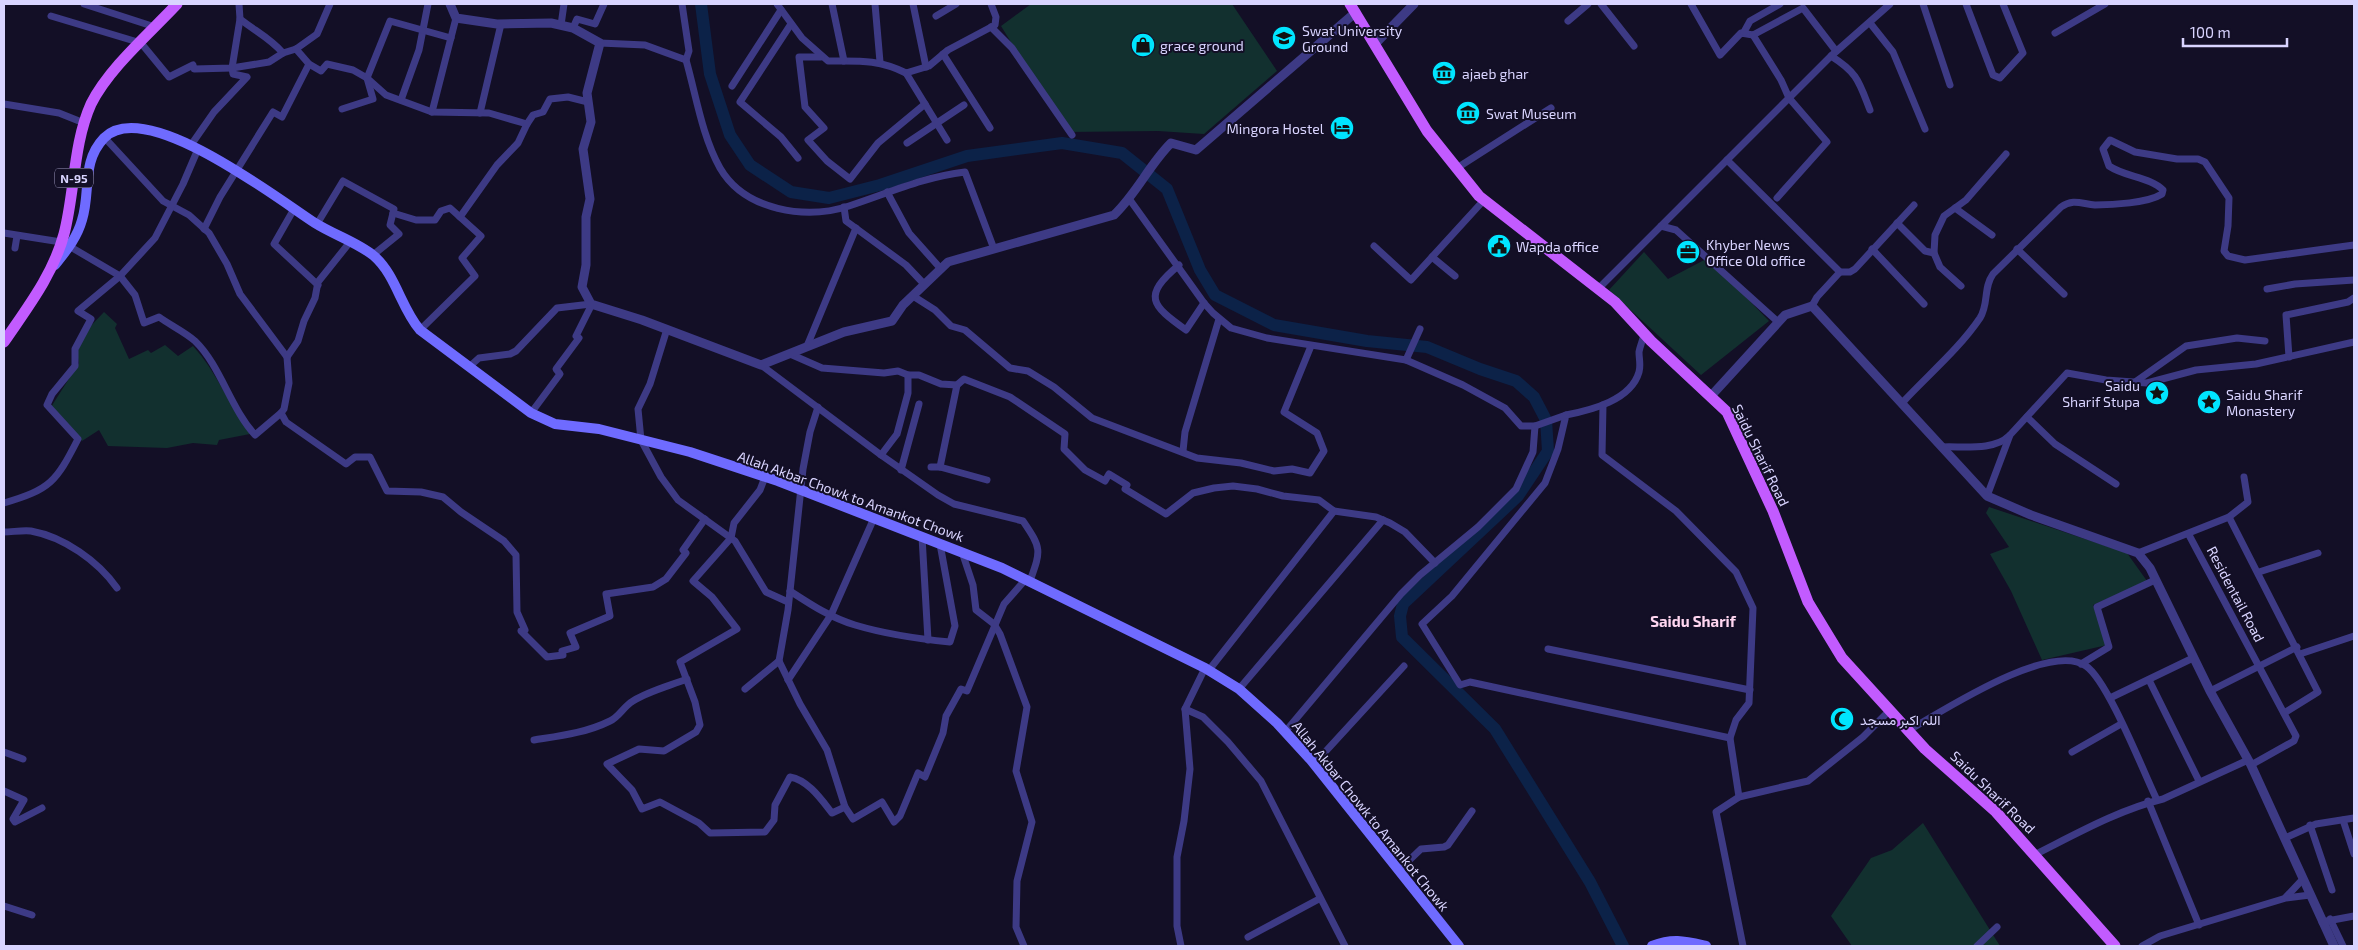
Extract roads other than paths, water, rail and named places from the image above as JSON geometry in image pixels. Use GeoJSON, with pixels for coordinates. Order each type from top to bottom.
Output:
{"type":"FeatureCollection","features":[{"type":"Feature","properties":{"kind":"main road","name":"N-95"},"geometry":{"type":"LineString","coordinates":[[4,342],[51,271],[65,244],[84,123],[101,86],[177,4]]}},
{"type":"Feature","properties":{"kind":"main road","name":"Saidu Sharif Road"},"geometry":{"type":"LineString","coordinates":[[1353,8],[1427,131],[1484,200],[1615,302],[1644,334],[1726,412],[1773,511],[1808,602],[1842,658],[1925,749],[1996,812],[2056,877],[2115,946]]}},
{"type":"Feature","properties":{"kind":"main road","name":"Allah Akbar Chowk to Amankot Chowk"},"geometry":{"type":"LineString","coordinates":[[104,138],[116,129],[130,127],[147,129],[195,147],[237,170],[317,224],[373,255],[382,264],[410,318],[420,330],[531,413],[555,424],[598,429],[690,452],[801,490],[922,536],[1028,580],[1207,669],[1239,689],[1285,732],[1314,764],[1400,869],[1459,946]]}},
{"type":"Feature","properties":{"kind":"main road"},"geometry":{"type":"LineString","coordinates":[[65,244],[77,234],[83,218],[89,166],[104,138]]}},
{"type":"Feature","properties":{"kind":"main road"},"geometry":{"type":"LineString","coordinates":[[2056,877],[2120,946]]}},
{"type":"Feature","properties":{"kind":"main road"},"geometry":{"type":"LineString","coordinates":[[1652,946],[1668,940],[1681,940],[1706,946]]}},
{"type":"Feature","properties":{"kind":"street"},"geometry":{"type":"LineString","coordinates":[[84,4],[155,28]]}},
{"type":"Feature","properties":{"kind":"street"},"geometry":{"type":"LineString","coordinates":[[4,503],[39,492],[60,474],[78,439],[47,405],[52,394],[75,366],[75,349],[91,319],[78,311],[120,276],[155,238],[183,184],[195,147],[214,112],[247,77],[233,74],[232,68],[240,19],[239,4]]}},
{"type":"Feature","properties":{"kind":"street"},"geometry":{"type":"LineString","coordinates":[[51,16],[141,43],[169,77],[193,65],[194,69],[232,68],[269,62],[283,53],[296,49],[317,34],[330,4]]}},
{"type":"Feature","properties":{"kind":"street"},"geometry":{"type":"LineString","coordinates":[[401,100],[424,31],[428,4]]}},
{"type":"Feature","properties":{"kind":"street"},"geometry":{"type":"LineString","coordinates":[[432,112],[456,18],[450,4]]}},
{"type":"Feature","properties":{"kind":"street"},"geometry":{"type":"LineString","coordinates":[[561,25],[564,4]]}},
{"type":"Feature","properties":{"kind":"street"},"geometry":{"type":"LineString","coordinates":[[573,28],[577,19],[594,24],[604,4]]}},
{"type":"Feature","properties":{"kind":"street"},"geometry":{"type":"LineString","coordinates":[[682,4],[689,51],[686,60],[707,137],[720,169],[747,195],[771,207],[784,210],[820,212],[844,207],[935,176],[965,172],[994,249]]}},
{"type":"Feature","properties":{"kind":"street"},"geometry":{"type":"LineString","coordinates":[[832,4],[844,61]]}},
{"type":"Feature","properties":{"kind":"street"},"geometry":{"type":"LineString","coordinates":[[875,4],[880,62]]}},
{"type":"Feature","properties":{"kind":"street"},"geometry":{"type":"LineString","coordinates":[[913,4],[926,67]]}},
{"type":"Feature","properties":{"kind":"street"},"geometry":{"type":"LineString","coordinates":[[936,16],[956,4]]}},
{"type":"Feature","properties":{"kind":"street"},"geometry":{"type":"LineString","coordinates":[[906,73],[926,67],[943,54],[995,25],[996,17],[991,4]]}},
{"type":"Feature","properties":{"kind":"street"},"geometry":{"type":"LineString","coordinates":[[1375,44],[1414,4]]}},
{"type":"Feature","properties":{"kind":"street"},"geometry":{"type":"LineString","coordinates":[[1568,21],[1588,4]]}},
{"type":"Feature","properties":{"kind":"street"},"geometry":{"type":"LineString","coordinates":[[1601,4],[1634,46]]}},
{"type":"Feature","properties":{"kind":"street"},"geometry":{"type":"LineString","coordinates":[[1691,4],[1720,55],[1744,32],[1750,21],[1780,4]]}},
{"type":"Feature","properties":{"kind":"street"},"geometry":{"type":"LineString","coordinates":[[1598,289],[1833,54],[1890,4]]}},
{"type":"Feature","properties":{"kind":"street"},"geometry":{"type":"LineString","coordinates":[[1923,4],[1950,85]]}},
{"type":"Feature","properties":{"kind":"street"},"geometry":{"type":"LineString","coordinates":[[1966,4],[1993,75],[2000,78],[2023,53],[2003,4]]}},
{"type":"Feature","properties":{"kind":"street"},"geometry":{"type":"LineString","coordinates":[[2055,33],[2106,4]]}},
{"type":"Feature","properties":{"kind":"street"},"geometry":{"type":"LineString","coordinates":[[732,86],[779,7],[791,24],[821,57]]}},
{"type":"Feature","properties":{"kind":"street"},"geometry":{"type":"LineString","coordinates":[[761,365],[844,332],[892,321],[903,305],[948,262],[1114,215],[1130,200],[1157,156],[1171,143],[1196,150],[1353,8]]}},
{"type":"Feature","properties":{"kind":"street"},"geometry":{"type":"LineString","coordinates":[[1753,35],[1803,8],[1833,54],[1849,67],[1859,83],[1870,110]]}},
{"type":"Feature","properties":{"kind":"street"},"geometry":{"type":"LineString","coordinates":[[456,18],[501,24],[544,22],[561,25],[573,28],[600,43],[645,45],[686,60]]}},
{"type":"Feature","properties":{"kind":"street"},"geometry":{"type":"LineString","coordinates":[[240,19],[258,33],[272,39],[283,53]]}},
{"type":"Feature","properties":{"kind":"street"},"geometry":{"type":"LineString","coordinates":[[342,109],[372,99],[367,78],[390,21],[451,38]]}},
{"type":"Feature","properties":{"kind":"street"},"geometry":{"type":"LineString","coordinates":[[1870,23],[1893,52],[1925,129]]}},
{"type":"Feature","properties":{"kind":"street"},"geometry":{"type":"LineString","coordinates":[[480,113],[501,24]]}},
{"type":"Feature","properties":{"kind":"street"},"geometry":{"type":"LineString","coordinates":[[791,24],[740,102],[781,137],[798,158]]}},
{"type":"Feature","properties":{"kind":"street"},"geometry":{"type":"LineString","coordinates":[[991,27],[1012,48],[1072,135]]}},
{"type":"Feature","properties":{"kind":"street"},"geometry":{"type":"LineString","coordinates":[[1744,32],[1753,35],[1789,98],[1827,142],[1777,198]]}},
{"type":"Feature","properties":{"kind":"street"},"geometry":{"type":"LineString","coordinates":[[591,304],[582,287],[586,265],[586,217],[590,199],[583,149],[590,122],[587,93],[600,43]]}},
{"type":"Feature","properties":{"kind":"street"},"geometry":{"type":"LineString","coordinates":[[296,49],[309,64],[321,71],[327,64],[353,70],[367,78],[386,95],[432,112],[489,113],[527,124]]}},
{"type":"Feature","properties":{"kind":"street"},"geometry":{"type":"LineString","coordinates":[[943,54],[990,128]]}},
{"type":"Feature","properties":{"kind":"street"},"geometry":{"type":"LineString","coordinates":[[925,104],[878,143],[850,179],[827,161],[808,140],[824,128],[805,107],[800,57],[880,62],[906,73],[925,104],[947,140]]}},
{"type":"Feature","properties":{"kind":"street"},"geometry":{"type":"LineString","coordinates":[[204,229],[237,170],[273,112],[282,117],[309,64]]}},
{"type":"Feature","properties":{"kind":"street"},"geometry":{"type":"LineString","coordinates":[[460,217],[497,165],[518,143],[533,115],[544,112],[550,99],[568,97],[588,102]]}},
{"type":"Feature","properties":{"kind":"street"},"geometry":{"type":"LineString","coordinates":[[4,104],[59,113],[84,123]]}},
{"type":"Feature","properties":{"kind":"street"},"geometry":{"type":"LineString","coordinates":[[907,142],[964,105]]}},
{"type":"Feature","properties":{"kind":"street"},"geometry":{"type":"LineString","coordinates":[[1457,168],[1551,108]]}},
{"type":"Feature","properties":{"kind":"street"},"geometry":{"type":"LineString","coordinates":[[4,234],[65,244],[120,276],[134,295],[144,323],[159,317],[195,341],[226,388],[246,426],[255,435],[281,413],[284,409],[289,383],[287,357],[240,294],[227,264],[204,229],[189,215],[163,201],[104,138]]}},
{"type":"Feature","properties":{"kind":"street"},"geometry":{"type":"LineString","coordinates":[[1903,402],[1952,351],[1980,318],[1985,306],[1987,281],[2017,249],[2067,203],[2072,201],[2104,204],[2130,202],[2162,194],[2163,190],[2157,186],[2124,174],[2109,166],[2103,149],[2110,140],[2136,152],[2177,159],[2198,159],[2205,162],[2229,198],[2224,250],[2232,258],[2245,260],[2354,245]]}},
{"type":"Feature","properties":{"kind":"street"},"geometry":{"type":"LineString","coordinates":[[1960,286],[1940,267],[1934,253],[1935,235],[1944,216],[1966,200],[2006,154]]}},
{"type":"Feature","properties":{"kind":"street"},"geometry":{"type":"LineString","coordinates":[[1727,160],[1840,272],[1850,272],[1855,269],[1914,205]]}},
{"type":"Feature","properties":{"kind":"street"},"geometry":{"type":"LineString","coordinates":[[317,224],[343,181],[394,209],[390,225],[399,234],[373,255]]}},
{"type":"Feature","properties":{"kind":"street"},"geometry":{"type":"LineString","coordinates":[[887,192],[909,233],[940,269]]}},
{"type":"Feature","properties":{"kind":"street"},"geometry":{"type":"LineString","coordinates":[[1130,200],[1179,265],[1204,303],[1231,328],[1267,338],[1406,360],[1463,385],[1505,408],[1521,426],[1536,426],[1566,415],[1589,411],[1624,392],[1637,379],[1644,334]]}},
{"type":"Feature","properties":{"kind":"street"},"geometry":{"type":"LineString","coordinates":[[1374,246],[1411,280],[1484,200]]}},
{"type":"Feature","properties":{"kind":"street"},"geometry":{"type":"LineString","coordinates":[[844,207],[846,220],[906,265],[924,284]]}},
{"type":"Feature","properties":{"kind":"street"},"geometry":{"type":"LineString","coordinates":[[393,213],[416,220],[435,220],[441,211],[450,208],[481,236],[462,258],[476,276],[420,330]]}},
{"type":"Feature","properties":{"kind":"street"},"geometry":{"type":"LineString","coordinates":[[1955,208],[1992,235]]}},
{"type":"Feature","properties":{"kind":"street"},"geometry":{"type":"LineString","coordinates":[[294,209],[274,244],[318,285]]}},
{"type":"Feature","properties":{"kind":"street"},"geometry":{"type":"LineString","coordinates":[[1897,223],[1925,251],[1934,253]]}},
{"type":"Feature","properties":{"kind":"street"},"geometry":{"type":"LineString","coordinates":[[1661,226],[1676,230],[1778,322]]}},
{"type":"Feature","properties":{"kind":"street"},"geometry":{"type":"LineString","coordinates":[[807,346],[856,228]]}},
{"type":"Feature","properties":{"kind":"street"},"geometry":{"type":"LineString","coordinates":[[15,248],[17,236]]}},
{"type":"Feature","properties":{"kind":"street"},"geometry":{"type":"LineString","coordinates":[[287,357],[298,341],[318,285],[328,267],[350,242]]}},
{"type":"Feature","properties":{"kind":"street"},"geometry":{"type":"LineString","coordinates":[[1872,249],[1924,304]]}},
{"type":"Feature","properties":{"kind":"street"},"geometry":{"type":"LineString","coordinates":[[2017,249],[2064,294]]}},
{"type":"Feature","properties":{"kind":"street"},"geometry":{"type":"LineString","coordinates":[[1432,257],[1455,276]]}},
{"type":"Feature","properties":{"kind":"street"},"geometry":{"type":"LineString","coordinates":[[1179,265],[1164,277],[1155,290],[1155,302],[1162,313],[1186,330],[1204,303]]}},
{"type":"Feature","properties":{"kind":"street"},"geometry":{"type":"LineString","coordinates":[[1711,396],[1778,322],[1792,311],[1812,306],[1817,297],[1840,272]]}},
{"type":"Feature","properties":{"kind":"street"},"geometry":{"type":"LineString","coordinates":[[2267,289],[2295,284],[2354,280]]}},
{"type":"Feature","properties":{"kind":"street"},"geometry":{"type":"LineString","coordinates":[[913,296],[935,310],[951,326],[965,330],[1010,368],[1028,371],[1067,397],[1092,418],[1183,451],[1197,458],[1241,463],[1274,471],[1292,469],[1310,473],[1324,451],[1317,433],[1284,412],[1311,346]]}},
{"type":"Feature","properties":{"kind":"street"},"geometry":{"type":"LineString","coordinates":[[2290,357],[2286,315],[2348,302],[2354,298]]}},
{"type":"Feature","properties":{"kind":"street"},"geometry":{"type":"LineString","coordinates":[[531,413],[560,374],[556,369],[579,338],[576,336],[591,304]]}},
{"type":"Feature","properties":{"kind":"street"},"geometry":{"type":"LineString","coordinates":[[469,367],[479,358],[510,354],[516,351],[557,308],[591,304],[667,329],[761,365],[880,455],[954,504],[1023,520],[1033,536],[1039,554],[1028,580],[1004,604],[967,691],[961,688],[946,716],[943,733],[925,777],[918,773],[900,816],[894,822],[882,802],[853,819],[845,807],[827,750],[779,661]]}},
{"type":"Feature","properties":{"kind":"street"},"geometry":{"type":"LineString","coordinates":[[1812,306],[1903,402],[1988,496],[2031,516],[2138,553],[2150,568],[2193,658],[2249,763],[2310,895],[2343,946]]}},
{"type":"Feature","properties":{"kind":"street"},"geometry":{"type":"LineString","coordinates":[[1183,451],[1185,432],[1220,319]]}},
{"type":"Feature","properties":{"kind":"street"},"geometry":{"type":"LineString","coordinates":[[667,329],[650,384],[638,409],[641,440],[662,478],[678,500],[735,541],[766,592],[788,602]]}},
{"type":"Feature","properties":{"kind":"street"},"geometry":{"type":"LineString","coordinates":[[1406,360],[1420,329]]}},
{"type":"Feature","properties":{"kind":"street"},"geometry":{"type":"LineString","coordinates":[[2134,382],[2186,346],[2237,338],[2264,341]]}},
{"type":"Feature","properties":{"kind":"street"},"geometry":{"type":"LineString","coordinates":[[1942,447],[1996,444],[2004,441],[2067,373],[2106,380],[2147,383],[2196,370],[2256,364],[2354,342]]}},
{"type":"Feature","properties":{"kind":"street"},"geometry":{"type":"LineString","coordinates":[[790,354],[822,368],[884,373],[898,371],[908,375],[919,375],[941,384],[957,385]]}},
{"type":"Feature","properties":{"kind":"street"},"geometry":{"type":"LineString","coordinates":[[880,455],[897,434],[908,393],[908,375]]}},
{"type":"Feature","properties":{"kind":"street"},"geometry":{"type":"LineString","coordinates":[[940,467],[957,385],[964,379],[1010,397],[1065,434],[1064,449],[1085,470],[1104,481],[1109,474],[1127,485],[1125,489],[1166,514],[1193,493],[1233,486],[1319,500],[1334,511],[1383,520],[1405,532],[1435,563]]}},
{"type":"Feature","properties":{"kind":"street"},"geometry":{"type":"LineString","coordinates":[[901,470],[919,404]]}},
{"type":"Feature","properties":{"kind":"street"},"geometry":{"type":"LineString","coordinates":[[1603,405],[1602,455],[1676,511],[1736,572],[1753,608],[1749,703],[1736,720],[1730,738],[1738,797]]}},
{"type":"Feature","properties":{"kind":"street"},"geometry":{"type":"LineString","coordinates":[[745,689],[779,661],[784,639],[801,490],[810,432],[818,407]]}},
{"type":"Feature","properties":{"kind":"street"},"geometry":{"type":"LineString","coordinates":[[281,413],[286,422],[346,464],[355,457],[370,457],[387,491],[421,492],[443,497],[461,512],[504,541],[516,555],[517,612],[525,630],[520,631],[547,657],[563,655],[562,651],[576,647],[570,633],[610,616],[606,594],[653,586],[666,579],[686,553],[683,550],[705,519]]}},
{"type":"Feature","properties":{"kind":"street"},"geometry":{"type":"LineString","coordinates":[[1566,415],[1558,449],[1545,483],[1452,596],[1422,624],[1460,685],[1470,682],[1730,738]]}},
{"type":"Feature","properties":{"kind":"street"},"geometry":{"type":"LineString","coordinates":[[2027,417],[2055,444],[2116,484]]}},
{"type":"Feature","properties":{"kind":"street"},"geometry":{"type":"LineString","coordinates":[[1285,732],[1401,594],[1478,527],[1516,489],[1532,452],[1536,426]]}},
{"type":"Feature","properties":{"kind":"street"},"geometry":{"type":"LineString","coordinates":[[1988,496],[2010,434]]}},
{"type":"Feature","properties":{"kind":"street"},"geometry":{"type":"LineString","coordinates":[[931,467],[940,467],[987,480]]}},
{"type":"Feature","properties":{"kind":"street"},"geometry":{"type":"LineString","coordinates":[[765,477],[760,490],[734,522],[730,538],[693,581],[712,597],[737,629],[680,662],[687,679],[700,725],[696,732],[664,751],[639,749],[607,764],[632,790],[642,809],[660,802],[699,823],[710,833],[765,832],[774,820],[775,805],[790,777],[800,778],[820,798],[832,814],[845,807]]}},
{"type":"Feature","properties":{"kind":"street"},"geometry":{"type":"LineString","coordinates":[[2138,553],[2229,517],[2248,502],[2244,477]]}},
{"type":"Feature","properties":{"kind":"street"},"geometry":{"type":"LineString","coordinates":[[1181,946],[1177,926],[1177,857],[1184,822],[1190,769],[1185,709],[1207,669],[1334,511]]}},
{"type":"Feature","properties":{"kind":"street"},"geometry":{"type":"LineString","coordinates":[[2229,517],[2299,651],[2318,692],[2284,713]]}},
{"type":"Feature","properties":{"kind":"street"},"geometry":{"type":"LineString","coordinates":[[788,680],[831,615],[874,518]]}},
{"type":"Feature","properties":{"kind":"street"},"geometry":{"type":"LineString","coordinates":[[1239,689],[1383,520]]}},
{"type":"Feature","properties":{"kind":"street"},"geometry":{"type":"LineString","coordinates":[[4,532],[30,531],[73,547],[109,576],[117,588]]}},
{"type":"Feature","properties":{"kind":"street","name":"Residentail Road"},"geometry":{"type":"LineString","coordinates":[[2189,534],[2296,736],[2296,739],[2249,763]]}},
{"type":"Feature","properties":{"kind":"street"},"geometry":{"type":"LineString","coordinates":[[922,536],[928,640]]}},
{"type":"Feature","properties":{"kind":"street"},"geometry":{"type":"LineString","coordinates":[[790,591],[831,615],[854,625],[928,640],[950,642],[955,626],[940,544]]}},
{"type":"Feature","properties":{"kind":"street"},"geometry":{"type":"LineString","coordinates":[[962,552],[974,584],[976,610],[994,624],[1000,634],[1027,708],[1016,771],[1032,822],[1018,881],[1016,927],[1024,946]]}},
{"type":"Feature","properties":{"kind":"street"},"geometry":{"type":"LineString","coordinates":[[2258,572],[2318,553]]}},
{"type":"Feature","properties":{"kind":"street"},"geometry":{"type":"LineString","coordinates":[[2081,664],[2109,647],[2097,607],[2155,580]]}},
{"type":"Feature","properties":{"kind":"street"},"geometry":{"type":"LineString","coordinates":[[2210,691],[2260,666],[2299,651],[2354,636]]}},
{"type":"Feature","properties":{"kind":"street"},"geometry":{"type":"LineString","coordinates":[[1548,649],[1750,690]]}},
{"type":"Feature","properties":{"kind":"street"},"geometry":{"type":"LineString","coordinates":[[2110,698],[2193,658]]}},
{"type":"Feature","properties":{"kind":"street"},"geometry":{"type":"LineString","coordinates":[[1909,730],[2022,669],[2052,662],[2076,661],[2094,674],[2110,698],[2157,800]]}},
{"type":"Feature","properties":{"kind":"street"},"geometry":{"type":"LineString","coordinates":[[1314,764],[1404,666]]}},
{"type":"Feature","properties":{"kind":"street"},"geometry":{"type":"LineString","coordinates":[[534,740],[573,734],[607,723],[615,719],[621,710],[634,701],[687,679]]}},
{"type":"Feature","properties":{"kind":"street"},"geometry":{"type":"LineString","coordinates":[[2149,680],[2199,781]]}},
{"type":"Feature","properties":{"kind":"street"},"geometry":{"type":"LineString","coordinates":[[1185,709],[1203,717],[1228,742],[1261,781],[1345,946]]}},
{"type":"Feature","properties":{"kind":"street"},"geometry":{"type":"LineString","coordinates":[[1743,946],[1716,812],[1738,797],[1808,781],[1863,737],[1890,710]]}},
{"type":"Feature","properties":{"kind":"street"},"geometry":{"type":"LineString","coordinates":[[2072,752],[2121,724]]}},
{"type":"Feature","properties":{"kind":"street"},"geometry":{"type":"LineString","coordinates":[[4,752],[23,759]]}},
{"type":"Feature","properties":{"kind":"street"},"geometry":{"type":"LineString","coordinates":[[2034,855],[2148,801],[2157,800],[2199,781],[2249,763]]}},
{"type":"Feature","properties":{"kind":"street"},"geometry":{"type":"LineString","coordinates":[[4,791],[24,800],[13,819],[16,822],[42,808]]}},
{"type":"Feature","properties":{"kind":"street"},"geometry":{"type":"LineString","coordinates":[[2148,801],[2199,925]]}},
{"type":"Feature","properties":{"kind":"street"},"geometry":{"type":"LineString","coordinates":[[1400,869],[1421,849],[1448,845],[1472,812]]}},
{"type":"Feature","properties":{"kind":"street"},"geometry":{"type":"LineString","coordinates":[[2285,838],[2310,825],[2354,818]]}},
{"type":"Feature","properties":{"kind":"street"},"geometry":{"type":"LineString","coordinates":[[2343,820],[2354,854]]}},
{"type":"Feature","properties":{"kind":"street"},"geometry":{"type":"LineString","coordinates":[[2310,825],[2332,890]]}},
{"type":"Feature","properties":{"kind":"street"},"geometry":{"type":"LineString","coordinates":[[2286,898],[2303,879]]}},
{"type":"Feature","properties":{"kind":"street"},"geometry":{"type":"LineString","coordinates":[[2142,946],[2160,936],[2286,898],[2310,895]]}},
{"type":"Feature","properties":{"kind":"street"},"geometry":{"type":"LineString","coordinates":[[1248,937],[1319,898]]}},
{"type":"Feature","properties":{"kind":"street"},"geometry":{"type":"LineString","coordinates":[[4,906],[32,915]]}},
{"type":"Feature","properties":{"kind":"street"},"geometry":{"type":"LineString","coordinates":[[2326,921],[2354,916]]}},
{"type":"Feature","properties":{"kind":"street"},"geometry":{"type":"LineString","coordinates":[[2326,921],[2334,946]]}},
{"type":"Feature","properties":{"kind":"street"},"geometry":{"type":"LineString","coordinates":[[1977,946],[1997,927]]}},
{"type":"Feature","properties":{"kind":"waterway"},"geometry":{"type":"LineString","coordinates":[[701,4],[710,74],[730,135],[750,165],[791,192],[829,198],[880,185],[967,156],[1062,143],[1122,153],[1167,189],[1200,270],[1215,295],[1274,325],[1367,341],[1427,347],[1480,369],[1516,381],[1534,397],[1546,420],[1548,451],[1518,496],[1403,604],[1400,616],[1402,637],[1495,729],[1590,882],[1623,946]]}},
{"type":"Feature","properties":{"kind":"place","name":"Swat University Ground"},"geometry":{"type":"Point","coordinates":[1284,38]}},
{"type":"Feature","properties":{"kind":"place","name":"grace ground"},"geometry":{"type":"Point","coordinates":[1143,45]}},
{"type":"Feature","properties":{"kind":"place","name":"ajaeb ghar"},"geometry":{"type":"Point","coordinates":[1444,73]}},
{"type":"Feature","properties":{"kind":"place","name":"Swat Museum"},"geometry":{"type":"Point","coordinates":[1468,113]}},
{"type":"Feature","properties":{"kind":"place","name":"Mingora Hostel"},"geometry":{"type":"Point","coordinates":[1342,128]}},
{"type":"Feature","properties":{"kind":"place","name":"Wapda office"},"geometry":{"type":"Point","coordinates":[1499,246]}},
{"type":"Feature","properties":{"kind":"place","name":"Khyber News Office Old office"},"geometry":{"type":"Point","coordinates":[1688,252]}},
{"type":"Feature","properties":{"kind":"place","name":"Saidu Sharif Stupa"},"geometry":{"type":"Point","coordinates":[2157,393]}},
{"type":"Feature","properties":{"kind":"place","name":"Saidu Sharif Monastery"},"geometry":{"type":"Point","coordinates":[2209,402]}},
{"type":"Feature","properties":{"kind":"place","name":"اللہ اکبر مسجد"},"geometry":{"type":"Point","coordinates":[1842,719]}},
{"type":"Feature","properties":{"kind":"district","name":"Saidu Sharif"},"geometry":{"type":"Point","coordinates":[1693,621]}}]}
